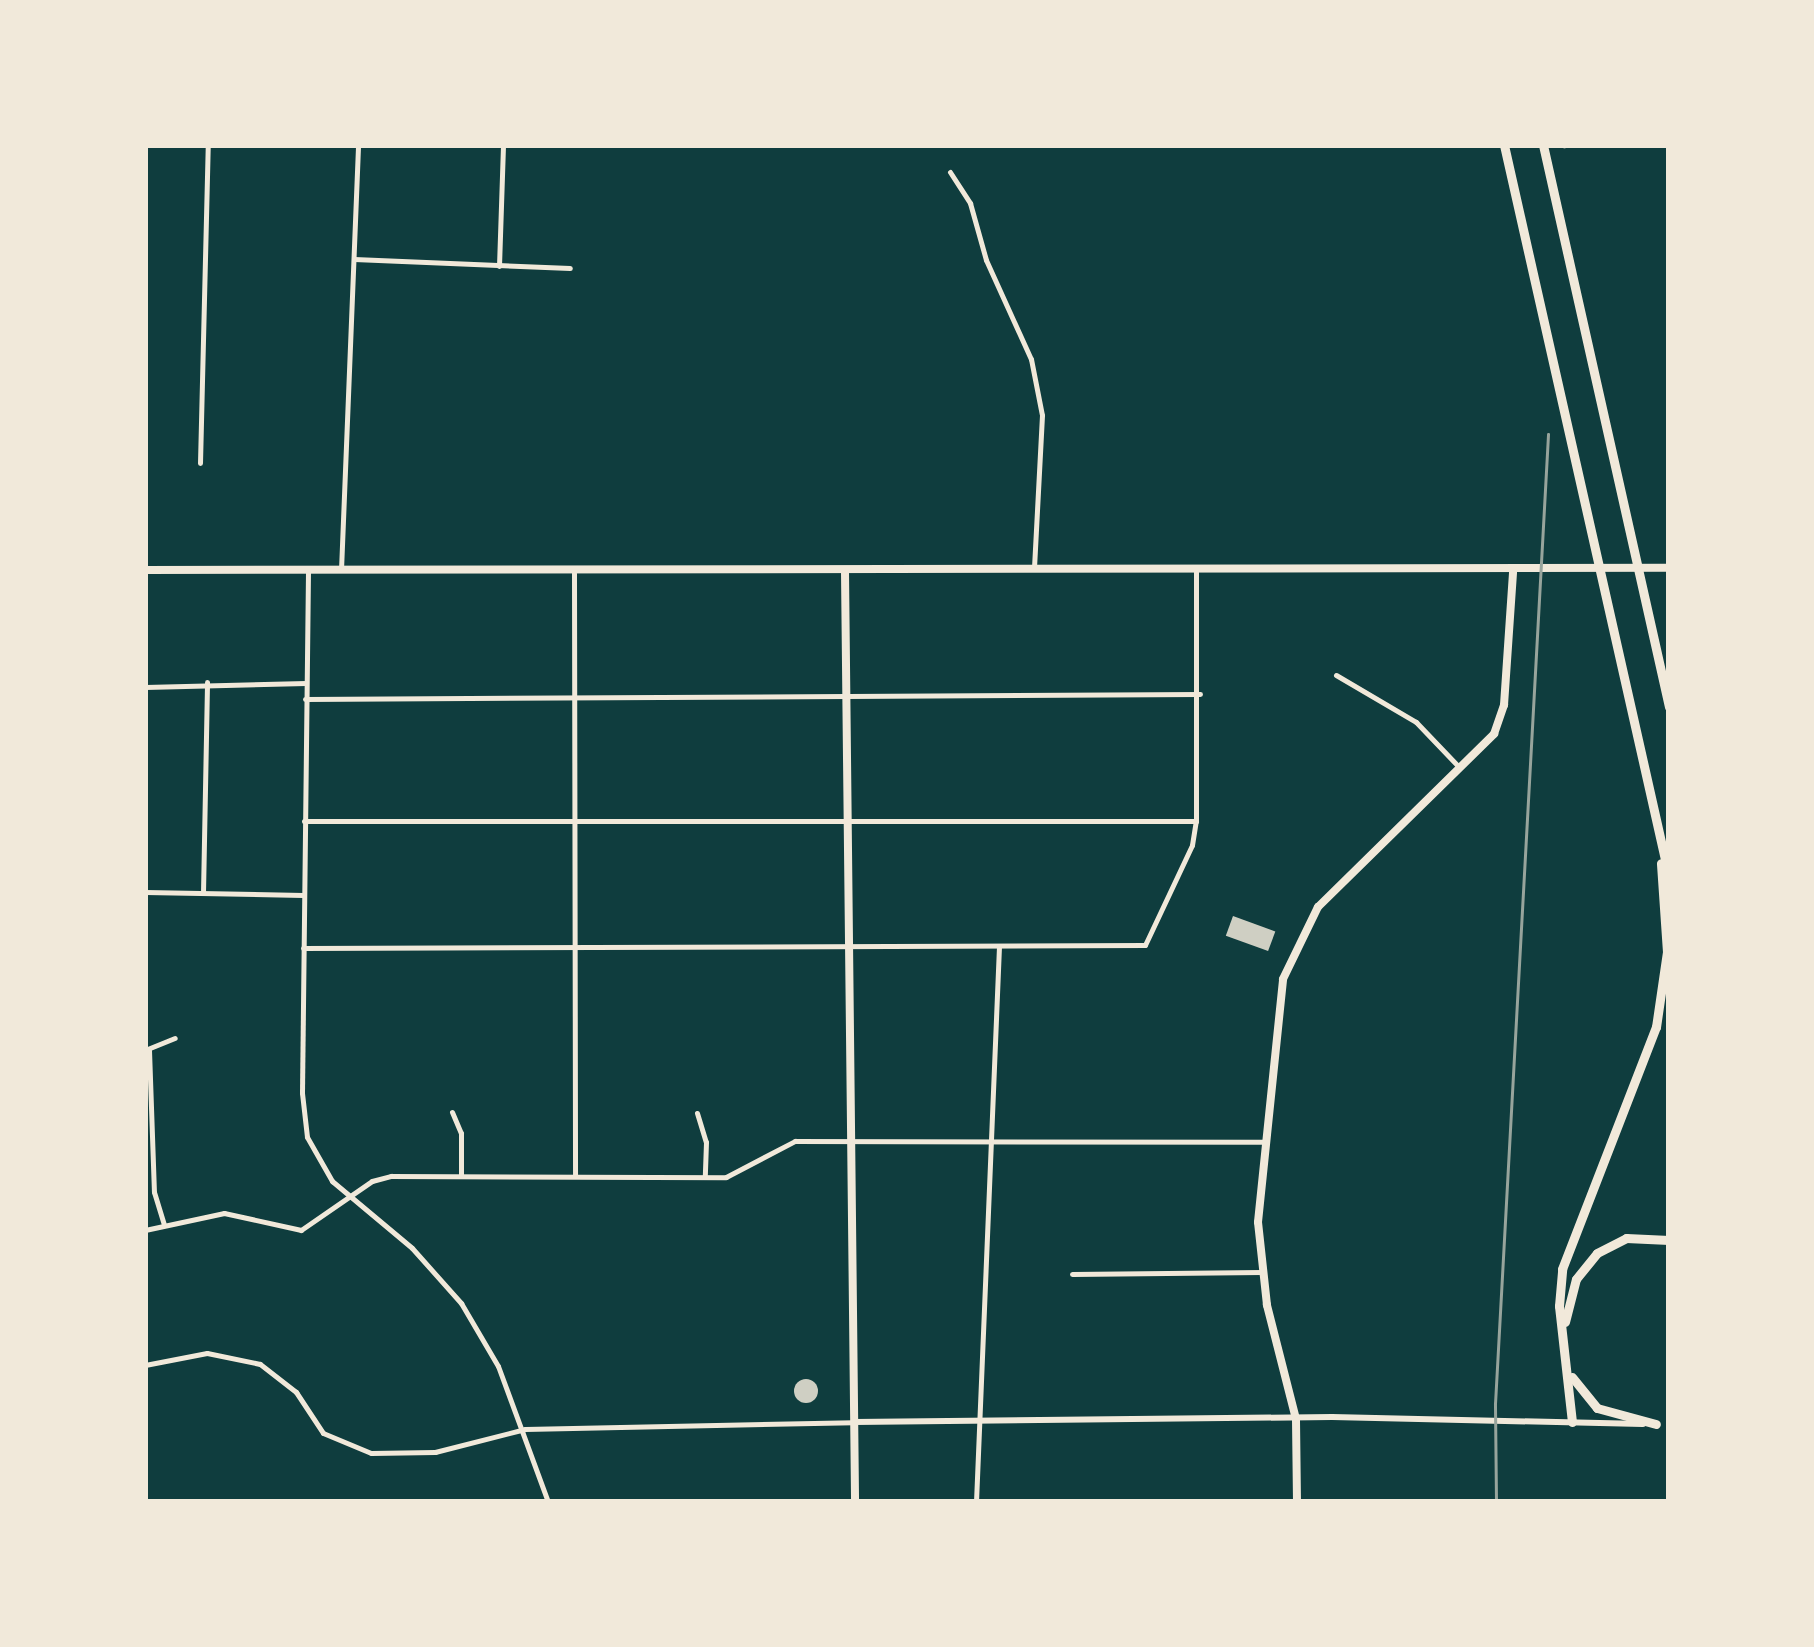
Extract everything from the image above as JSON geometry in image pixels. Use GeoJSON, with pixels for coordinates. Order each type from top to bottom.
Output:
{"type":"FeatureCollection","features":[{"type":"Feature","properties":{"kind":"highway"},"geometry":{"type":"LineString","coordinates":[[1504,145],[1669,878]]}},
{"type":"Feature","properties":{"kind":"highway"},"geometry":{"type":"LineString","coordinates":[[1543,145],[1669,707]]}},
{"type":"Feature","properties":{"kind":"highway"},"geometry":{"type":"LineString","coordinates":[[1657,654],[1669,678]]}},
{"type":"Feature","properties":{"kind":"highway"},"geometry":{"type":"LineString","coordinates":[[1572,1422],[1565,1322],[1559,1300],[1567,1247],[1639,1080],[1658,1016],[1667,936],[1662,845]]}},
{"type":"Feature","properties":{"kind":"highway"},"geometry":{"type":"LineString","coordinates":[[1565,1322],[1576,1279],[1597,1252],[1626,1238],[1669,1240]]}},
{"type":"Feature","properties":{"kind":"highway"},"geometry":{"type":"LineString","coordinates":[[1568,1369],[1597,1408],[1656,1424]]}},
{"type":"Feature","properties":{"kind":"main road"},"geometry":{"type":"LineString","coordinates":[[145,570],[1512,572],[1669,568]]}},
{"type":"Feature","properties":{"kind":"main road"},"geometry":{"type":"LineString","coordinates":[[844,572],[855,1502]]}},
{"type":"Feature","properties":{"kind":"main road"},"geometry":{"type":"LineString","coordinates":[[1297,1502],[1296,1417],[1262,1272],[1264,1142],[1282,986],[1305,925],[1489,742],[1502,716],[1512,572]]}},
{"type":"Feature","properties":{"kind":"street"},"geometry":{"type":"LineString","coordinates":[[200,463],[208,145]]}},
{"type":"Feature","properties":{"kind":"street"},"geometry":{"type":"LineString","coordinates":[[341,572],[358,145]]}},
{"type":"Feature","properties":{"kind":"street"},"geometry":{"type":"LineString","coordinates":[[499,266],[503,145]]}},
{"type":"Feature","properties":{"kind":"street"},"geometry":{"type":"LineString","coordinates":[[950,172],[970,202],[986,260],[1031,360],[1042,416],[1034,572]]}},
{"type":"Feature","properties":{"kind":"street"},"geometry":{"type":"LineString","coordinates":[[354,259],[570,268]]}},
{"type":"Feature","properties":{"kind":"street"},"geometry":{"type":"LineString","coordinates":[[308,572],[303,1116],[318,1162],[349,1198],[412,1248],[461,1303],[525,1429],[548,1502]]}},
{"type":"Feature","properties":{"kind":"street"},"geometry":{"type":"LineString","coordinates":[[303,948],[1145,944],[1192,845],[1196,821],[1200,694],[1196,572]]}},
{"type":"Feature","properties":{"kind":"street"},"geometry":{"type":"LineString","coordinates":[[574,573],[575,1176]]}},
{"type":"Feature","properties":{"kind":"street"},"geometry":{"type":"LineString","coordinates":[[1336,675],[1416,722],[1461,770]]}},
{"type":"Feature","properties":{"kind":"street"},"geometry":{"type":"LineString","coordinates":[[145,687],[207,682],[306,683]]}},
{"type":"Feature","properties":{"kind":"street"},"geometry":{"type":"LineString","coordinates":[[203,893],[207,682]]}},
{"type":"Feature","properties":{"kind":"street"},"geometry":{"type":"LineString","coordinates":[[305,699],[1200,694]]}},
{"type":"Feature","properties":{"kind":"street"},"geometry":{"type":"LineString","coordinates":[[303,821],[1196,821]]}},
{"type":"Feature","properties":{"kind":"street"},"geometry":{"type":"LineString","coordinates":[[145,892],[303,895]]}},
{"type":"Feature","properties":{"kind":"street"},"geometry":{"type":"LineString","coordinates":[[976,1502],[974,1421],[994,1138],[999,947]]}},
{"type":"Feature","properties":{"kind":"street"},"geometry":{"type":"LineString","coordinates":[[164,1225],[154,1192],[147,1050],[175,1038]]}},
{"type":"Feature","properties":{"kind":"street"},"geometry":{"type":"LineString","coordinates":[[452,1112],[461,1132],[461,1176]]}},
{"type":"Feature","properties":{"kind":"street"},"geometry":{"type":"LineString","coordinates":[[696,1113],[706,1142],[705,1177]]}},
{"type":"Feature","properties":{"kind":"street"},"geometry":{"type":"LineString","coordinates":[[145,1230],[224,1213],[301,1230],[391,1176],[741,1174],[795,1141],[994,1138],[1264,1142]]}},
{"type":"Feature","properties":{"kind":"street"},"geometry":{"type":"LineString","coordinates":[[1072,1274],[1262,1272]]}},
{"type":"Feature","properties":{"kind":"street"},"geometry":{"type":"LineString","coordinates":[[145,1365],[207,1352],[260,1364],[296,1392],[322,1433],[372,1453],[435,1452],[525,1429],[1296,1417],[1669,1424]]}},
{"type":"Feature","properties":{"kind":"building"},"geometry":{"type":"Polygon","coordinates":[[[1233,916],[1275,931],[1268,951],[1226,936],[1233,916]]]}},
{"type":"Feature","properties":{"kind":"building"},"geometry":{"type":"Polygon","coordinates":[[[806,1379],[818,1391],[806,1403],[794,1391],[806,1379]]]}},
{"type":"Feature","properties":{"kind":"railway"},"geometry":{"type":"LineString","coordinates":[[1496,1502],[1495,1404],[1548,434]]}}]}
